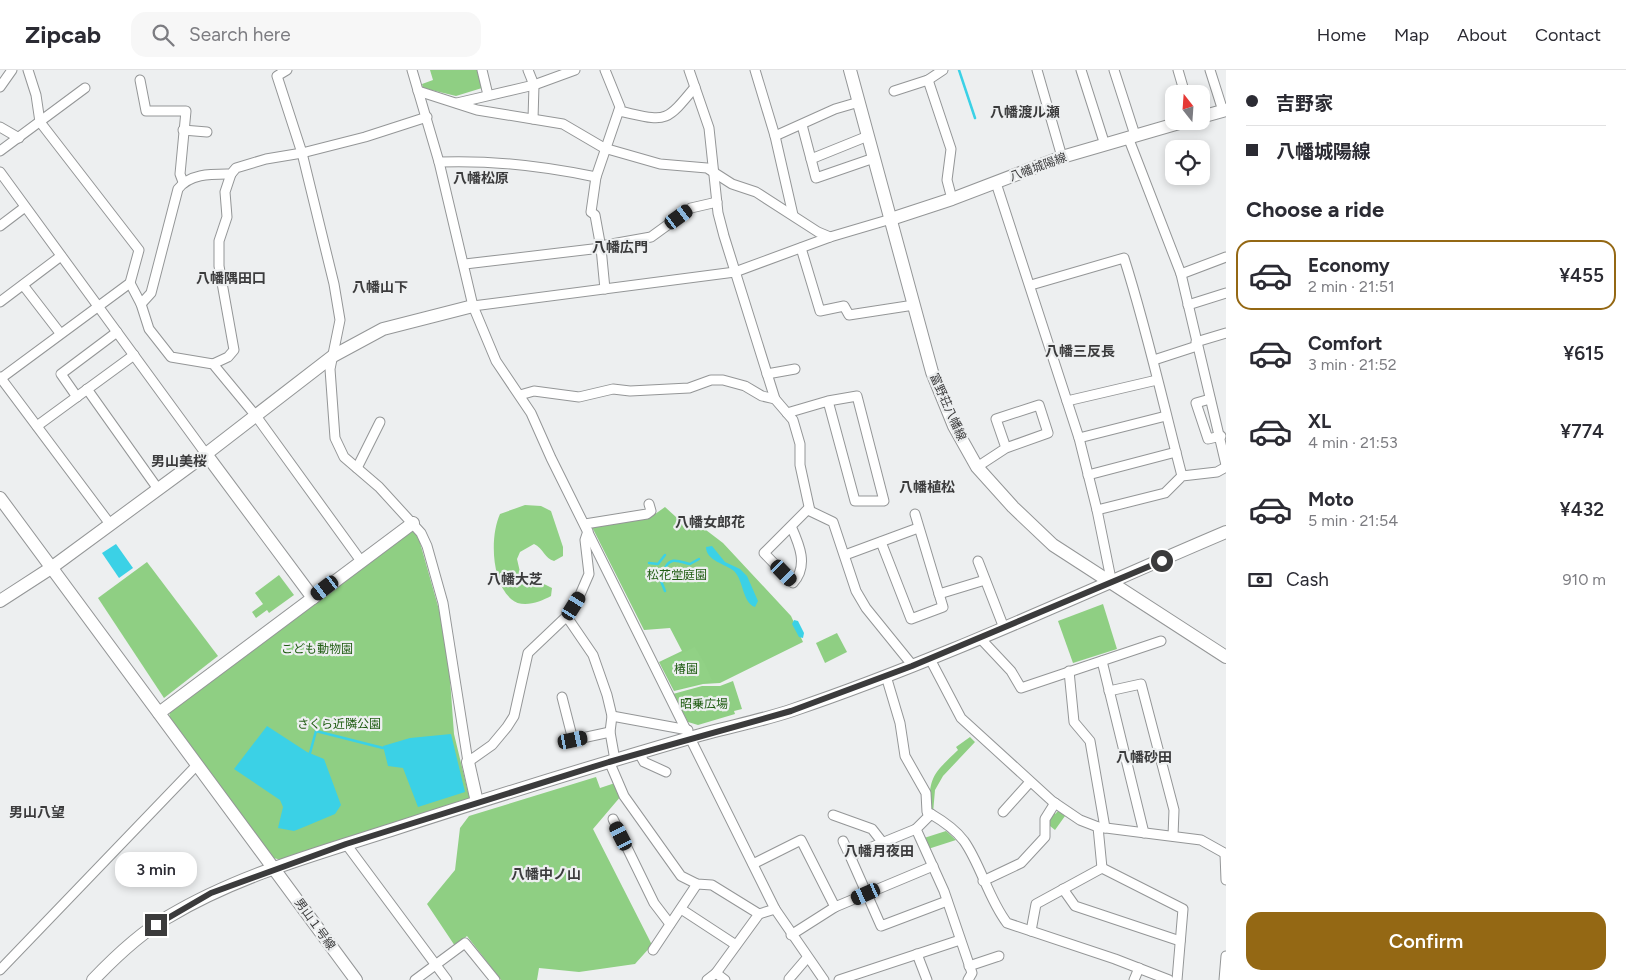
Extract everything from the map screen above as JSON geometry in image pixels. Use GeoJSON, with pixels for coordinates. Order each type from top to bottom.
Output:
{"type":"FeatureCollection","features":[{"type":"Feature","properties":{"kind":"street"},"geometry":{"type":"LineString","coordinates":[[0,87],[12,70]]}},
{"type":"Feature","properties":{"kind":"street"},"geometry":{"type":"LineString","coordinates":[[28,70],[36,95],[40,122],[139,250],[130,283],[0,378],[110,524]]}},
{"type":"Feature","properties":{"kind":"street"},"geometry":{"type":"LineString","coordinates":[[287,70],[277,76],[302,153],[334,284],[340,320],[334,338],[330,369],[336,438],[344,457],[380,487],[421,533],[443,603],[468,762],[477,802]]}},
{"type":"Feature","properties":{"kind":"street"},"geometry":{"type":"LineString","coordinates":[[412,70],[439,162],[464,264],[472,306],[496,360],[542,432],[551,458],[690,733],[775,909],[791,935],[824,980]]}},
{"type":"Feature","properties":{"kind":"street"},"geometry":{"type":"LineString","coordinates":[[482,70],[488,95]]}},
{"type":"Feature","properties":{"kind":"street"},"geometry":{"type":"LineString","coordinates":[[528,70],[534,85],[533,119]]}},
{"type":"Feature","properties":{"kind":"street"},"geometry":{"type":"LineString","coordinates":[[457,103],[534,85],[575,70]]}},
{"type":"Feature","properties":{"kind":"street"},"geometry":{"type":"LineString","coordinates":[[605,70],[620,107],[620,112],[609,143],[604,148],[596,176],[591,212],[594,215],[601,248],[605,290]]}},
{"type":"Feature","properties":{"kind":"street"},"geometry":{"type":"LineString","coordinates":[[689,70],[709,128],[717,202],[724,236],[775,399],[793,420],[800,444],[800,465],[810,511],[833,522],[856,591],[870,616],[894,641],[912,666]]}},
{"type":"Feature","properties":{"kind":"street"},"geometry":{"type":"LineString","coordinates":[[755,70],[775,136],[793,214]]}},
{"type":"Feature","properties":{"kind":"street","name":"富野荘八幡線"},"geometry":{"type":"LineString","coordinates":[[850,70],[940,395],[954,426],[977,467],[1013,507],[1053,545],[1226,657]]}},
{"type":"Feature","properties":{"kind":"street"},"geometry":{"type":"LineString","coordinates":[[894,91],[928,80],[943,70]]}},
{"type":"Feature","properties":{"kind":"street"},"geometry":{"type":"LineString","coordinates":[[1037,70],[1062,157]]}},
{"type":"Feature","properties":{"kind":"street"},"geometry":{"type":"LineString","coordinates":[[1081,70],[1105,145]]}},
{"type":"Feature","properties":{"kind":"street"},"geometry":{"type":"LineString","coordinates":[[1097,510],[1165,494],[1182,476],[1217,472],[1226,466],[1221,436],[1210,399],[1181,274],[1131,136],[1114,70]]}},
{"type":"Feature","properties":{"kind":"street"},"geometry":{"type":"LineString","coordinates":[[1178,70],[1182,85]]}},
{"type":"Feature","properties":{"kind":"street"},"geometry":{"type":"LineString","coordinates":[[1210,70],[1224,111],[1210,115]]}},
{"type":"Feature","properties":{"kind":"street"},"geometry":{"type":"LineString","coordinates":[[140,80],[146,111],[186,110],[180,174],[184,182]]}},
{"type":"Feature","properties":{"kind":"street"},"geometry":{"type":"LineString","coordinates":[[928,80],[951,149],[947,180],[952,199]]}},
{"type":"Feature","properties":{"kind":"street"},"geometry":{"type":"LineString","coordinates":[[620,112],[665,118],[675,112],[695,87]]}},
{"type":"Feature","properties":{"kind":"street"},"geometry":{"type":"LineString","coordinates":[[0,152],[85,88]]}},
{"type":"Feature","properties":{"kind":"street"},"geometry":{"type":"LineString","coordinates":[[418,90],[477,110],[563,124],[604,148],[660,164],[707,168],[732,184],[756,192],[830,237]]}},
{"type":"Feature","properties":{"kind":"street"},"geometry":{"type":"LineString","coordinates":[[775,136],[835,109],[860,102]]}},
{"type":"Feature","properties":{"kind":"street"},"geometry":{"type":"LineString","coordinates":[[130,283],[141,304],[149,329],[171,357],[213,364],[228,357],[234,350],[220,266],[219,242],[227,217],[225,192],[231,174],[236,168],[266,159],[302,153],[427,117]]}},
{"type":"Feature","properties":{"kind":"street"},"geometry":{"type":"LineString","coordinates":[[802,125],[816,178],[874,158]]}},
{"type":"Feature","properties":{"kind":"street"},"geometry":{"type":"LineString","coordinates":[[0,127],[19,138]]}},
{"type":"Feature","properties":{"kind":"street","name":"八幡城陽線"},"geometry":{"type":"LineString","coordinates":[[891,219],[952,199],[1062,157],[1165,127]]}},
{"type":"Feature","properties":{"kind":"street"},"geometry":{"type":"LineString","coordinates":[[183,130],[207,132]]}},
{"type":"Feature","properties":{"kind":"street"},"geometry":{"type":"LineString","coordinates":[[811,159],[868,136]]}},
{"type":"Feature","properties":{"kind":"street"},"geometry":{"type":"LineString","coordinates":[[439,162],[501,162],[596,176]]}},
{"type":"Feature","properties":{"kind":"street"},"geometry":{"type":"LineString","coordinates":[[0,172],[313,598]]}},
{"type":"Feature","properties":{"kind":"street"},"geometry":{"type":"LineString","coordinates":[[141,304],[151,293],[178,189],[184,182],[204,174],[231,174]]}},
{"type":"Feature","properties":{"kind":"street"},"geometry":{"type":"LineString","coordinates":[[996,183],[1031,285],[1038,314],[1079,438],[1097,510],[1112,584]]}},
{"type":"Feature","properties":{"kind":"street"},"geometry":{"type":"LineString","coordinates":[[464,264],[601,248],[606,245],[651,237],[691,208],[717,202]]}},
{"type":"Feature","properties":{"kind":"street"},"geometry":{"type":"LineString","coordinates":[[0,226],[25,207]]}},
{"type":"Feature","properties":{"kind":"street"},"geometry":{"type":"LineString","coordinates":[[0,601],[51,568],[206,454],[333,356],[383,329],[472,306],[736,272],[830,237],[891,219]]}},
{"type":"Feature","properties":{"kind":"street"},"geometry":{"type":"LineString","coordinates":[[801,248],[820,312],[844,306],[849,316],[914,305]]}},
{"type":"Feature","properties":{"kind":"street"},"geometry":{"type":"LineString","coordinates":[[0,302],[61,256]]}},
{"type":"Feature","properties":{"kind":"street"},"geometry":{"type":"LineString","coordinates":[[1181,274],[1226,257]]}},
{"type":"Feature","properties":{"kind":"street"},"geometry":{"type":"LineString","coordinates":[[1031,285],[1124,258],[1154,360],[1157,380],[1182,476]]}},
{"type":"Feature","properties":{"kind":"street"},"geometry":{"type":"LineString","coordinates":[[23,285],[60,333]]}},
{"type":"Feature","properties":{"kind":"street"},"geometry":{"type":"LineString","coordinates":[[1188,305],[1226,292]]}},
{"type":"Feature","properties":{"kind":"street"},"geometry":{"type":"LineString","coordinates":[[77,397],[60,374],[117,332]]}},
{"type":"Feature","properties":{"kind":"street"},"geometry":{"type":"LineString","coordinates":[[1154,360],[1226,333]]}},
{"type":"Feature","properties":{"kind":"street"},"geometry":{"type":"LineString","coordinates":[[37,426],[134,355]]}},
{"type":"Feature","properties":{"kind":"street"},"geometry":{"type":"LineString","coordinates":[[213,364],[256,416],[362,561]]}},
{"type":"Feature","properties":{"kind":"street"},"geometry":{"type":"LineString","coordinates":[[767,374],[795,369]]}},
{"type":"Feature","properties":{"kind":"street"},"geometry":{"type":"LineString","coordinates":[[520,395],[534,391],[579,397],[612,390],[630,392],[689,388],[712,380],[722,380],[745,386],[762,396],[775,399]]}},
{"type":"Feature","properties":{"kind":"street"},"geometry":{"type":"LineString","coordinates":[[1067,402],[1157,380]]}},
{"type":"Feature","properties":{"kind":"street"},"geometry":{"type":"LineString","coordinates":[[87,389],[158,488]]}},
{"type":"Feature","properties":{"kind":"street"},"geometry":{"type":"LineString","coordinates":[[786,413],[828,401],[857,396],[884,501],[855,501],[828,401]]}},
{"type":"Feature","properties":{"kind":"street"},"geometry":{"type":"LineString","coordinates":[[1210,399],[1196,402],[1208,439],[1221,436]]}},
{"type":"Feature","properties":{"kind":"street"},"geometry":{"type":"LineString","coordinates":[[977,467],[1006,448],[1048,434],[1039,404],[996,419],[1006,448]]}},
{"type":"Feature","properties":{"kind":"street"},"geometry":{"type":"LineString","coordinates":[[1216,418],[1226,415]]}},
{"type":"Feature","properties":{"kind":"street"},"geometry":{"type":"LineString","coordinates":[[1079,438],[1166,416]]}},
{"type":"Feature","properties":{"kind":"street"},"geometry":{"type":"LineString","coordinates":[[357,468],[380,422]]}},
{"type":"Feature","properties":{"kind":"street"},"geometry":{"type":"LineString","coordinates":[[1088,474],[1176,452]]}},
{"type":"Feature","properties":{"kind":"street","name":"男山１号線"},"geometry":{"type":"LineString","coordinates":[[0,498],[356,980]]}},
{"type":"Feature","properties":{"kind":"street"},"geometry":{"type":"LineString","coordinates":[[586,528],[647,514],[651,511],[649,504]]}},
{"type":"Feature","properties":{"kind":"street"},"geometry":{"type":"LineString","coordinates":[[791,526],[802,559],[800,576],[793,583],[764,553],[791,526],[809,508]]}},
{"type":"Feature","properties":{"kind":"street"},"geometry":{"type":"LineString","coordinates":[[881,542],[910,619],[943,607],[915,514]]}},
{"type":"Feature","properties":{"kind":"street"},"geometry":{"type":"LineString","coordinates":[[159,713],[413,523]]}},
{"type":"Feature","properties":{"kind":"street"},"geometry":{"type":"LineString","coordinates":[[468,762],[492,745],[507,727],[514,716],[528,653],[567,617],[580,597],[588,574],[585,540],[586,528]]}},
{"type":"Feature","properties":{"kind":"street"},"geometry":{"type":"LineString","coordinates":[[845,555],[918,528]]}},
{"type":"Feature","properties":{"kind":"street"},"geometry":{"type":"LineString","coordinates":[[93,980],[115,957],[165,918],[211,893],[346,844],[638,753],[690,733],[791,711],[930,659],[1112,584],[1226,532]]}},
{"type":"Feature","properties":{"kind":"street"},"geometry":{"type":"LineString","coordinates":[[978,560],[1004,628]]}},
{"type":"Feature","properties":{"kind":"street"},"geometry":{"type":"LineString","coordinates":[[939,594],[985,580]]}},
{"type":"Feature","properties":{"kind":"street"},"geometry":{"type":"LineString","coordinates":[[567,617],[593,654],[607,695],[612,716],[610,732],[612,761],[624,796],[680,876],[697,884],[712,885],[759,914]]}},
{"type":"Feature","properties":{"kind":"street"},"geometry":{"type":"LineString","coordinates":[[980,638],[1011,671],[1021,688],[1160,641]]}},
{"type":"Feature","properties":{"kind":"street"},"geometry":{"type":"LineString","coordinates":[[930,659],[961,718],[1055,803],[1080,820],[1102,828],[1201,840],[1225,854],[1226,880]]}},
{"type":"Feature","properties":{"kind":"street"},"geometry":{"type":"LineString","coordinates":[[1102,661],[1144,833]]}},
{"type":"Feature","properties":{"kind":"street"},"geometry":{"type":"LineString","coordinates":[[1069,672],[1074,722],[1090,741],[1102,828],[1102,868]]}},
{"type":"Feature","properties":{"kind":"street"},"geometry":{"type":"LineString","coordinates":[[886,676],[900,723],[905,756],[926,793],[927,812],[948,824],[964,841],[997,910],[1007,923],[1169,980]]}},
{"type":"Feature","properties":{"kind":"street"},"geometry":{"type":"LineString","coordinates":[[1109,691],[1141,684],[1174,810],[1173,836]]}},
{"type":"Feature","properties":{"kind":"street"},"geometry":{"type":"LineString","coordinates":[[562,697],[573,740],[610,732]]}},
{"type":"Feature","properties":{"kind":"street"},"geometry":{"type":"LineString","coordinates":[[612,716],[690,733]]}},
{"type":"Feature","properties":{"kind":"street"},"geometry":{"type":"LineString","coordinates":[[638,753],[644,762],[666,772]]}},
{"type":"Feature","properties":{"kind":"street"},"geometry":{"type":"LineString","coordinates":[[0,970],[197,766]]}},
{"type":"Feature","properties":{"kind":"street"},"geometry":{"type":"LineString","coordinates":[[1003,812],[1030,782]]}},
{"type":"Feature","properties":{"kind":"street"},"geometry":{"type":"LineString","coordinates":[[983,882],[1021,863],[1045,836],[1045,819],[1055,803]]}},
{"type":"Feature","properties":{"kind":"street"},"geometry":{"type":"LineString","coordinates":[[850,856],[916,829],[931,814]]}},
{"type":"Feature","properties":{"kind":"street"},"geometry":{"type":"LineString","coordinates":[[833,816],[872,829],[883,843]]}},
{"type":"Feature","properties":{"kind":"street"},"geometry":{"type":"LineString","coordinates":[[613,819],[654,902],[670,924]]}},
{"type":"Feature","properties":{"kind":"street"},"geometry":{"type":"LineString","coordinates":[[916,829],[947,901],[972,973],[968,980]]}},
{"type":"Feature","properties":{"kind":"street"},"geometry":{"type":"LineString","coordinates":[[753,864],[801,840],[835,907]]}},
{"type":"Feature","properties":{"kind":"street"},"geometry":{"type":"LineString","coordinates":[[844,841],[881,926],[947,901]]}},
{"type":"Feature","properties":{"kind":"street"},"geometry":{"type":"LineString","coordinates":[[346,844],[448,980]]}},
{"type":"Feature","properties":{"kind":"street"},"geometry":{"type":"LineString","coordinates":[[791,935],[835,907],[933,866]]}},
{"type":"Feature","properties":{"kind":"street"},"geometry":{"type":"LineString","coordinates":[[1031,931],[1036,904],[1102,868]]}},
{"type":"Feature","properties":{"kind":"street"},"geometry":{"type":"LineString","coordinates":[[1102,868],[1183,909],[1177,980]]}},
{"type":"Feature","properties":{"kind":"street"},"geometry":{"type":"LineString","coordinates":[[654,950],[697,884]]}},
{"type":"Feature","properties":{"kind":"street"},"geometry":{"type":"LineString","coordinates":[[1064,889],[1075,906],[1180,941]]}},
{"type":"Feature","properties":{"kind":"street"},"geometry":{"type":"LineString","coordinates":[[707,980],[716,973],[759,914],[775,909]]}},
{"type":"Feature","properties":{"kind":"street"},"geometry":{"type":"LineString","coordinates":[[680,910],[736,945]]}},
{"type":"Feature","properties":{"kind":"street"},"geometry":{"type":"LineString","coordinates":[[839,980],[960,940]]}},
{"type":"Feature","properties":{"kind":"street"},"geometry":{"type":"LineString","coordinates":[[415,980],[466,943],[495,980]]}},
{"type":"Feature","properties":{"kind":"street"},"geometry":{"type":"LineString","coordinates":[[917,954],[927,980]]}},
{"type":"Feature","properties":{"kind":"street"},"geometry":{"type":"LineString","coordinates":[[969,966],[999,956]]}},
{"type":"Feature","properties":{"kind":"street"},"geometry":{"type":"LineString","coordinates":[[1224,980],[1226,956]]}},
{"type":"Feature","properties":{"kind":"street"},"geometry":{"type":"LineString","coordinates":[[789,979],[807,958]]}},
{"type":"Feature","properties":{"kind":"street"},"geometry":{"type":"LineString","coordinates":[[1134,980],[1139,968]]}},
{"type":"Feature","properties":{"kind":"street"},"geometry":{"type":"LineString","coordinates":[[716,973],[725,980]]}},
{"type":"Feature","properties":{"kind":"green space"},"geometry":{"type":"Polygon","coordinates":[[[430,70],[479,70],[482,88],[456,96],[423,88],[422,84],[433,80],[430,70]]]}},
{"type":"Feature","properties":{"kind":"green space"},"geometry":{"type":"Polygon","coordinates":[[[525,505],[541,506],[551,511],[563,547],[563,556],[554,561],[551,560],[534,544],[520,552],[517,559],[523,585],[540,582],[552,588],[551,596],[536,602],[520,604],[511,599],[499,581],[494,558],[494,546],[500,514],[525,505]]]}},
{"type":"Feature","properties":{"kind":"green space","name":"松花堂庭園"},"geometry":{"type":"Polygon","coordinates":[[[665,507],[676,517],[702,527],[723,543],[791,616],[803,642],[720,683],[703,684],[674,691],[659,662],[682,651],[670,628],[644,630],[592,527],[651,517],[665,507]]]}},
{"type":"Feature","properties":{"kind":"green space","name":"さくら近隣公園"},"geometry":{"type":"Polygon","coordinates":[[[409,530],[417,532],[447,638],[454,734],[470,800],[282,860],[273,858],[169,718],[170,711],[409,530]]]}},
{"type":"Feature","properties":{"kind":"green space"},"geometry":{"type":"Polygon","coordinates":[[[147,562],[218,656],[164,698],[98,598],[147,562]]]}},
{"type":"Feature","properties":{"kind":"green space"},"geometry":{"type":"Polygon","coordinates":[[[279,575],[294,595],[269,613],[267,610],[256,618],[252,612],[263,604],[255,593],[279,575]]]}},
{"type":"Feature","properties":{"kind":"green space"},"geometry":{"type":"Polygon","coordinates":[[[1103,604],[1117,649],[1073,663],[1058,621],[1103,604]]]}},
{"type":"Feature","properties":{"kind":"green space"},"geometry":{"type":"Polygon","coordinates":[[[837,633],[847,652],[825,663],[816,643],[837,633]]]}},
{"type":"Feature","properties":{"kind":"green space","name":"椿園"},"geometry":{"type":"Polygon","coordinates":[[[695,647],[712,680],[675,690],[661,663],[695,647]]]}},
{"type":"Feature","properties":{"kind":"green space","name":"昭乗広場"},"geometry":{"type":"Polygon","coordinates":[[[733,681],[742,709],[734,711],[735,714],[698,725],[688,722],[673,694],[702,686],[720,686],[733,681]]]}},
{"type":"Feature","properties":{"kind":"green space"},"geometry":{"type":"Polygon","coordinates":[[[970,737],[975,742],[943,776],[935,790],[933,813],[930,811],[930,790],[934,776],[943,764],[958,750],[956,747],[970,737]]]}},
{"type":"Feature","properties":{"kind":"green space"},"geometry":{"type":"Polygon","coordinates":[[[596,777],[600,788],[615,783],[621,796],[593,829],[652,945],[635,964],[579,972],[539,968],[537,980],[501,980],[467,936],[455,946],[427,904],[455,870],[460,828],[469,816],[596,777]]]}},
{"type":"Feature","properties":{"kind":"green space"},"geometry":{"type":"Polygon","coordinates":[[[1058,811],[1065,816],[1055,830],[1050,826],[1050,818],[1054,812],[1055,814],[1058,811]]]}},
{"type":"Feature","properties":{"kind":"green space"},"geometry":{"type":"Polygon","coordinates":[[[946,831],[956,840],[928,849],[924,838],[946,831]]]}},
{"type":"Feature","properties":{"kind":"water"},"geometry":{"type":"Polygon","coordinates":[[[116,544],[133,568],[119,578],[102,553],[116,544]]]}},
{"type":"Feature","properties":{"kind":"water"},"geometry":{"type":"Polygon","coordinates":[[[712,546],[725,562],[740,569],[747,576],[758,601],[755,607],[745,596],[740,580],[734,571],[709,556],[706,547],[712,546]]]}},
{"type":"Feature","properties":{"kind":"water"},"geometry":{"type":"Polygon","coordinates":[[[794,620],[798,621],[804,633],[803,638],[799,637],[792,624],[794,620]]]}},
{"type":"Feature","properties":{"kind":"water"},"geometry":{"type":"Polygon","coordinates":[[[267,726],[307,752],[324,759],[341,805],[335,814],[294,831],[278,828],[283,807],[280,800],[234,769],[267,726]]]}},
{"type":"Feature","properties":{"kind":"water"},"geometry":{"type":"Polygon","coordinates":[[[451,734],[465,792],[418,807],[403,768],[388,766],[383,746],[410,738],[451,734]]]}},
{"type":"Feature","properties":{"kind":"waterway"},"geometry":{"type":"LineString","coordinates":[[959,70],[975,118]]}},
{"type":"Feature","properties":{"kind":"waterway"},"geometry":{"type":"LineString","coordinates":[[649,563],[658,564],[665,555]]}},
{"type":"Feature","properties":{"kind":"waterway"},"geometry":{"type":"LineString","coordinates":[[665,591],[659,576],[666,573],[665,568],[667,564],[673,561],[690,564],[699,559]]}},
{"type":"Feature","properties":{"kind":"waterway"},"geometry":{"type":"LineString","coordinates":[[310,753],[316,731],[383,748]]}},
{"type":"Feature","properties":{"kind":"district","name":"八幡渡ル瀬"},"geometry":{"type":"Point","coordinates":[1025,112]}},
{"type":"Feature","properties":{"kind":"district","name":"八幡松原"},"geometry":{"type":"Point","coordinates":[481,178]}},
{"type":"Feature","properties":{"kind":"district","name":"八幡広門"},"geometry":{"type":"Point","coordinates":[620,247]}},
{"type":"Feature","properties":{"kind":"district","name":"八幡隅田口"},"geometry":{"type":"Point","coordinates":[231,278]}},
{"type":"Feature","properties":{"kind":"district","name":"八幡山下"},"geometry":{"type":"Point","coordinates":[380,287]}},
{"type":"Feature","properties":{"kind":"district","name":"八幡三反長"},"geometry":{"type":"Point","coordinates":[1080,351]}},
{"type":"Feature","properties":{"kind":"district","name":"男山美桜"},"geometry":{"type":"Point","coordinates":[179,461]}},
{"type":"Feature","properties":{"kind":"district","name":"八幡植松"},"geometry":{"type":"Point","coordinates":[927,487]}},
{"type":"Feature","properties":{"kind":"district","name":"八幡女郎花"},"geometry":{"type":"Point","coordinates":[710,522]}},
{"type":"Feature","properties":{"kind":"district","name":"八幡大芝"},"geometry":{"type":"Point","coordinates":[515,579]}},
{"type":"Feature","properties":{"kind":"district","name":"八幡砂田"},"geometry":{"type":"Point","coordinates":[1144,757]}},
{"type":"Feature","properties":{"kind":"district","name":"男山八望"},"geometry":{"type":"Point","coordinates":[37,812]}},
{"type":"Feature","properties":{"kind":"district","name":"八幡月夜田"},"geometry":{"type":"Point","coordinates":[879,851]}},
{"type":"Feature","properties":{"kind":"district","name":"八幡中ノ山"},"geometry":{"type":"Point","coordinates":[546,874]}},
{"type":"Feature","properties":{"kind":"route"},"geometry":{"type":"LineString","coordinates":[[156,925],[165,918],[211,893],[346,844],[691,737],[791,711],[912,666],[1112,584],[1162,561]]}},
{"type":"Feature","properties":{"kind":"park label","name":"こども動物園"},"geometry":{"type":"Point","coordinates":[317,649]}}]}
